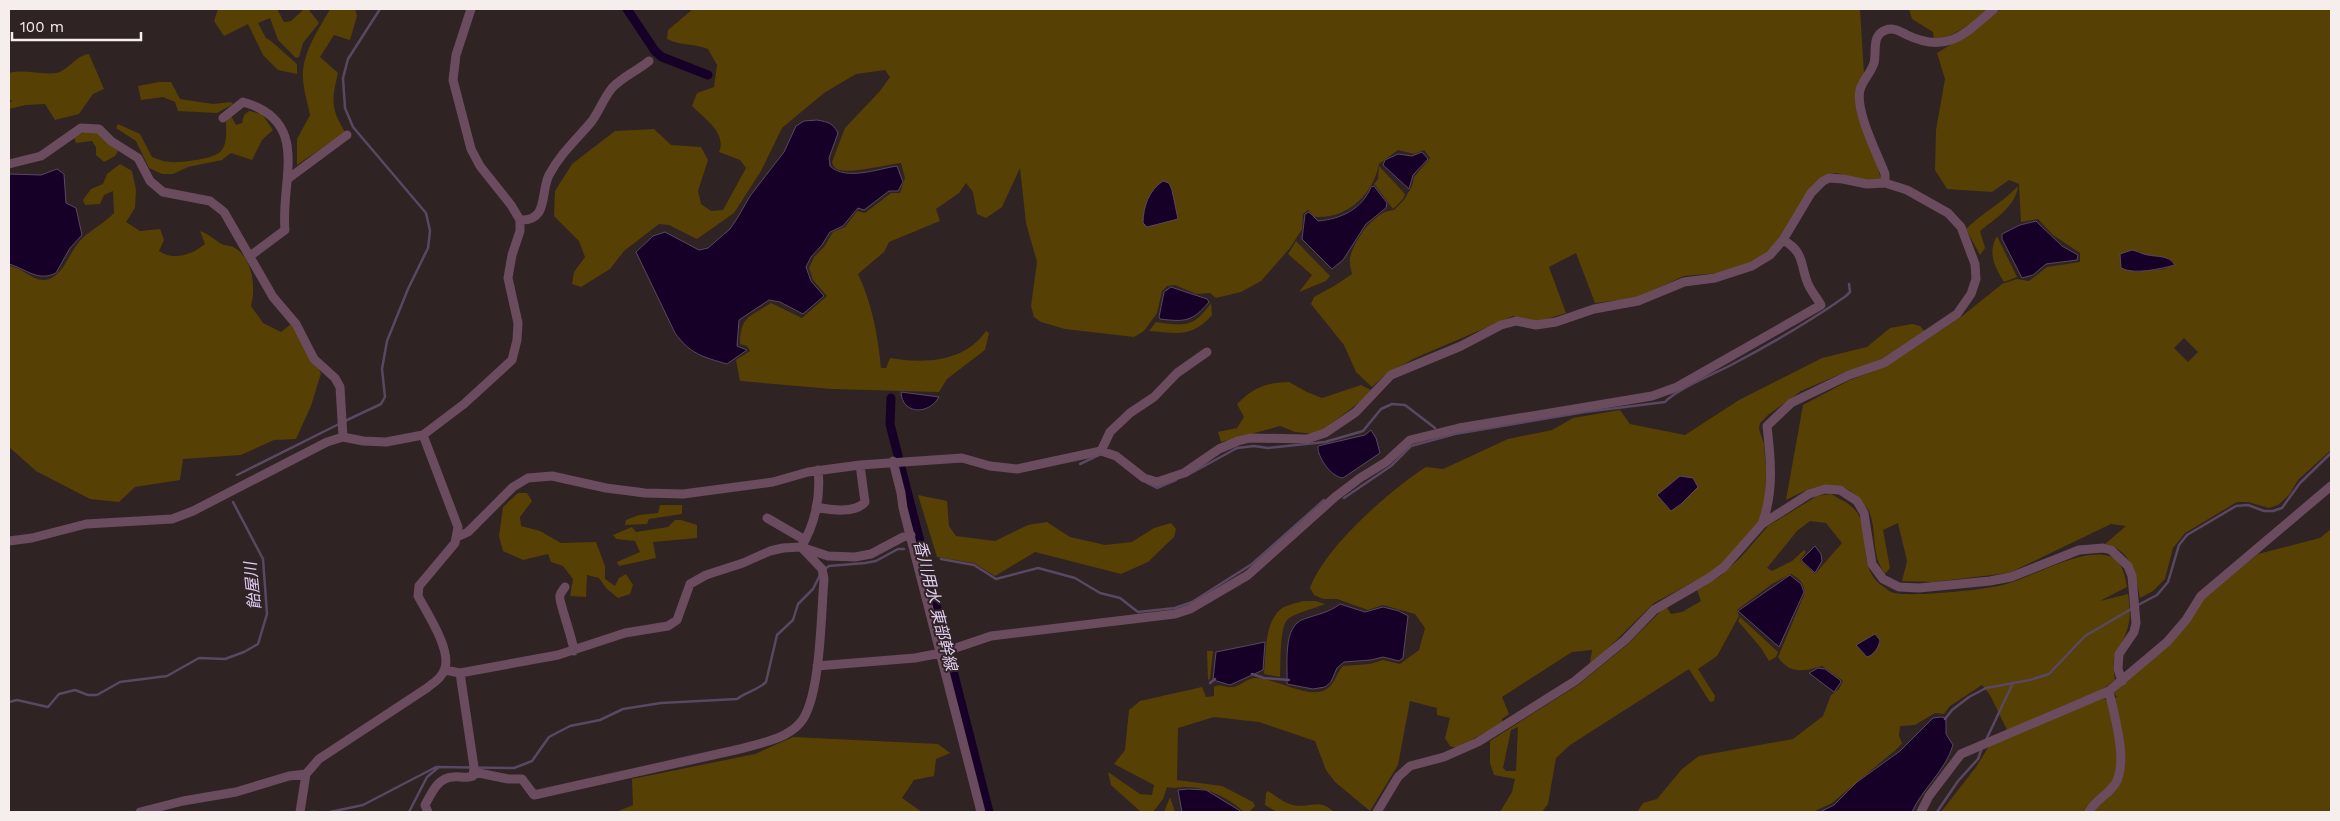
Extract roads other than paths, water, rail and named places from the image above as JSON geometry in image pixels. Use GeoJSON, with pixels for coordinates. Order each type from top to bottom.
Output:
{"type":"FeatureCollection","features":[{"type":"Feature","properties":{"kind":"street"},"geometry":{"type":"LineString","coordinates":[[343,433],[363,442],[386,442],[423,435],[470,398],[512,360],[517,340],[518,322],[508,278],[512,255],[520,232],[520,220],[511,205],[480,166],[471,149],[453,80],[456,54],[471,9]]}},
{"type":"Feature","properties":{"kind":"street"},"geometry":{"type":"LineString","coordinates":[[1885,183],[1885,174],[1859,104],[1860,90],[1873,65],[1875,41],[1879,34],[1886,30],[1894,29],[1928,44],[1940,44],[1965,33],[1994,9]]}},
{"type":"Feature","properties":{"kind":"street"},"geometry":{"type":"LineString","coordinates":[[520,220],[529,220],[538,214],[549,175],[573,140],[592,120],[612,88],[649,61]]}},
{"type":"Feature","properties":{"kind":"street"},"geometry":{"type":"LineString","coordinates":[[223,118],[243,102],[256,106],[282,129],[288,148],[289,178],[284,217],[286,230],[250,256]]}},
{"type":"Feature","properties":{"kind":"street"},"geometry":{"type":"LineString","coordinates":[[9,164],[40,156],[81,128],[99,129],[111,141],[138,158],[150,181],[163,192],[210,201],[224,212],[273,297],[296,324],[314,359],[335,378],[340,387],[343,433]]}},
{"type":"Feature","properties":{"kind":"street"},"geometry":{"type":"LineString","coordinates":[[289,178],[347,135]]}},
{"type":"Feature","properties":{"kind":"street"},"geometry":{"type":"LineString","coordinates":[[457,537],[468,532],[512,487],[528,478],[552,476],[644,493],[683,494],[773,482],[818,470],[860,464],[962,458],[990,466],[1017,469],[1102,451],[1116,456],[1144,478],[1157,482],[1184,474],[1219,449],[1238,441],[1250,438],[1307,439],[1318,436],[1356,412],[1391,375],[1462,346],[1501,325],[1516,321],[1536,325],[1556,322],[1594,309],[1638,301],[1684,282],[1715,278],[1739,272],[1770,255],[1783,240],[1811,193],[1823,181],[1836,178],[1867,184],[1885,183],[1907,190],[1939,206],[1960,227],[1975,264],[1976,279],[1971,294],[1957,314],[1884,363],[1849,375],[1791,403],[1767,426],[1771,475],[1769,506],[1762,524]]}},
{"type":"Feature","properties":{"kind":"street"},"geometry":{"type":"LineString","coordinates":[[817,666],[915,658],[945,651],[991,636],[1159,617],[1190,609],[1258,567],[1335,497],[1360,478],[1386,462],[1410,440],[1459,428],[1652,396],[1677,388],[1821,305],[1809,286],[1799,254],[1790,244],[1783,240]]}},
{"type":"Feature","properties":{"kind":"street"},"geometry":{"type":"LineString","coordinates":[[1102,451],[1110,432],[1130,413],[1154,396],[1176,373],[1208,352]]}},
{"type":"Feature","properties":{"kind":"street"},"geometry":{"type":"LineString","coordinates":[[9,541],[32,538],[86,524],[172,519],[193,511],[343,433]]}},
{"type":"Feature","properties":{"kind":"street"},"geometry":{"type":"LineString","coordinates":[[300,812],[306,774],[319,760],[439,679],[445,670],[446,661],[440,639],[418,596],[418,592],[419,586],[455,543],[457,537],[455,517],[423,435]]}},
{"type":"Feature","properties":{"kind":"street"},"geometry":{"type":"LineString","coordinates":[[897,461],[902,508],[945,651],[981,812]]}},
{"type":"Feature","properties":{"kind":"street"},"geometry":{"type":"LineString","coordinates":[[816,507],[848,510],[861,507],[866,502],[860,464]]}},
{"type":"Feature","properties":{"kind":"street"},"geometry":{"type":"LineString","coordinates":[[803,543],[816,507],[820,487],[818,470]]}},
{"type":"Feature","properties":{"kind":"street"},"geometry":{"type":"LineString","coordinates":[[1921,812],[1929,796],[1961,754],[2109,691],[2122,681],[2167,642],[2186,620],[2201,596],[2331,486]]}},
{"type":"Feature","properties":{"kind":"street"},"geometry":{"type":"LineString","coordinates":[[1377,812],[1398,777],[1410,766],[1444,757],[1478,742],[1576,681],[1625,640],[1654,610],[1710,578],[1724,567],[1762,524],[1809,494],[1825,489],[1840,490],[1857,501],[1864,513],[1870,555],[1877,572],[1883,579],[1899,587],[1919,588],[1990,581],[2011,577],[2079,550],[2102,548],[2111,550],[2128,566],[2132,576],[2135,605],[2136,623],[2134,632],[2119,654],[2118,670],[2122,681]]}},
{"type":"Feature","properties":{"kind":"street"},"geometry":{"type":"LineString","coordinates":[[767,518],[803,543],[828,556],[855,557],[871,554],[911,534]]}},
{"type":"Feature","properties":{"kind":"street"},"geometry":{"type":"LineString","coordinates":[[445,670],[460,672],[574,651],[625,633],[668,626],[677,620],[690,584],[706,575],[743,563],[770,551],[803,543]]}},
{"type":"Feature","properties":{"kind":"street"},"geometry":{"type":"LineString","coordinates":[[474,769],[508,780],[522,779],[534,795],[783,736],[800,723],[808,710],[817,666],[823,570],[803,543]]}},
{"type":"Feature","properties":{"kind":"street"},"geometry":{"type":"LineString","coordinates":[[564,587],[560,595],[560,603],[573,637],[574,651]]}},
{"type":"Feature","properties":{"kind":"street"},"geometry":{"type":"LineString","coordinates":[[428,812],[425,805],[436,785],[444,778],[454,776],[465,779],[473,776],[474,769],[460,672]]}},
{"type":"Feature","properties":{"kind":"street"},"geometry":{"type":"LineString","coordinates":[[2089,812],[2093,804],[2114,785],[2122,765],[2109,691]]}},
{"type":"Feature","properties":{"kind":"street"},"geometry":{"type":"LineString","coordinates":[[140,812],[183,801],[236,792],[289,776],[306,774]]}},
{"type":"Feature","properties":{"kind":"waterway"},"geometry":{"type":"LineString","coordinates":[[345,421],[381,404],[385,397],[382,369],[387,341],[408,289],[428,248],[430,231],[426,213],[353,127],[345,108],[343,78],[348,59],[380,9]]}},
{"type":"Feature","properties":{"kind":"waterway","name":"香川用水 東部幹線"},"geometry":{"type":"LineString","coordinates":[[627,9],[655,51],[662,57],[708,75]]}},
{"type":"Feature","properties":{"kind":"waterway"},"geometry":{"type":"LineString","coordinates":[[1344,498],[1391,466],[1411,446],[1455,434],[1585,412],[1665,402],[1687,387],[1761,349],[1818,315],[1846,296],[1850,292],[1849,284]]}},
{"type":"Feature","properties":{"kind":"waterway","name":"香川用水 東部幹線"},"geometry":{"type":"LineString","coordinates":[[891,398],[890,424],[989,812]]}},
{"type":"Feature","properties":{"kind":"waterway"},"geometry":{"type":"LineString","coordinates":[[1186,476],[1237,448],[1254,446],[1268,448],[1325,442],[1363,431],[1381,409],[1392,404],[1405,405],[1435,428]]}},
{"type":"Feature","properties":{"kind":"waterway","name":"飴屋川"},"geometry":{"type":"LineString","coordinates":[[237,475],[341,423]]}},
{"type":"Feature","properties":{"kind":"waterway"},"geometry":{"type":"LineString","coordinates":[[2138,605],[2157,595],[2168,582],[2179,545],[2187,535],[2236,506],[2248,505],[2264,511],[2282,508],[2300,483],[2331,453]]}},
{"type":"Feature","properties":{"kind":"waterway"},"geometry":{"type":"LineString","coordinates":[[1080,464],[1099,455]]}},
{"type":"Feature","properties":{"kind":"waterway"},"geometry":{"type":"LineString","coordinates":[[1147,483],[1157,488],[1176,480]]}},
{"type":"Feature","properties":{"kind":"waterway"},"geometry":{"type":"LineString","coordinates":[[941,559],[974,565],[996,579],[1038,568],[1075,578],[1100,593],[1120,598],[1138,612],[1175,608],[1192,602],[1252,564],[1324,500]]}},
{"type":"Feature","properties":{"kind":"waterway","name":"飴屋川"},"geometry":{"type":"LineString","coordinates":[[9,702],[17,700],[48,707],[59,694],[75,690],[88,695],[97,695],[120,682],[167,676],[199,658],[225,659],[258,644],[267,614],[263,559],[233,502]]}},
{"type":"Feature","properties":{"kind":"waterway"},"geometry":{"type":"LineString","coordinates":[[825,569],[829,566],[876,561],[898,549],[904,549]]}},
{"type":"Feature","properties":{"kind":"waterway"},"geometry":{"type":"LineString","coordinates":[[330,812],[363,805],[436,767],[514,768],[532,761],[549,737],[570,726],[600,720],[623,709],[661,703],[737,699],[766,682],[777,635],[793,620],[798,604],[813,589],[820,575]]}},
{"type":"Feature","properties":{"kind":"waterway"},"geometry":{"type":"LineString","coordinates":[[1945,719],[1952,710],[1969,697],[1986,688],[2030,680],[2049,674],[2085,636],[2133,608]]}},
{"type":"Feature","properties":{"kind":"waterway"},"geometry":{"type":"LineString","coordinates":[[1252,674],[1264,678],[1289,680]]}},
{"type":"Feature","properties":{"kind":"waterway"},"geometry":{"type":"LineString","coordinates":[[1210,683],[1215,679]]}},
{"type":"Feature","properties":{"kind":"waterway"},"geometry":{"type":"LineString","coordinates":[[1986,740],[2013,683]]}},
{"type":"Feature","properties":{"kind":"waterway"},"geometry":{"type":"LineString","coordinates":[[1937,812],[1958,781],[1978,759],[1982,748]]}},
{"type":"Feature","properties":{"kind":"waterway"},"geometry":{"type":"LineString","coordinates":[[409,812],[427,777],[439,767]]}}]}
